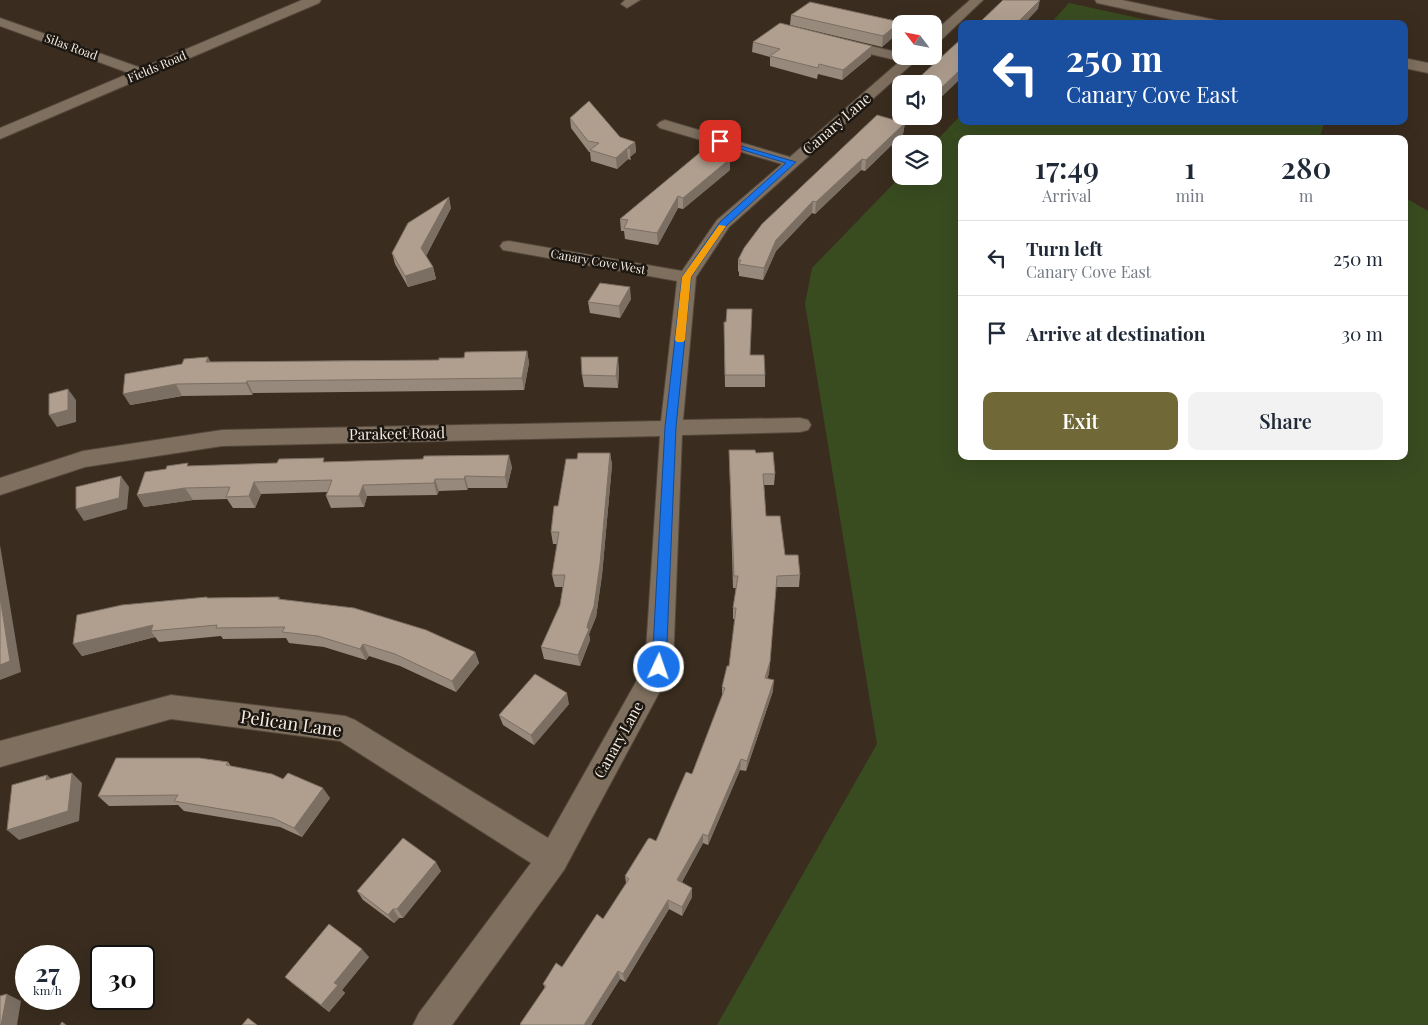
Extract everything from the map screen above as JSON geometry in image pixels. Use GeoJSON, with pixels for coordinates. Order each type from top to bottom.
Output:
{"type":"FeatureCollection","features":[{"type":"Feature","properties":{"kind":"street","name":"Fields Road"},"geometry":{"type":"LineString","coordinates":[[0,134],[314,0]]}},
{"type":"Feature","properties":{"kind":"street"},"geometry":{"type":"LineString","coordinates":[[942,32],[977,0]]}},
{"type":"Feature","properties":{"kind":"street"},"geometry":{"type":"LineString","coordinates":[[1102,0],[1196,20]]}},
{"type":"Feature","properties":{"kind":"street","name":"Silas Road"},"geometry":{"type":"LineString","coordinates":[[0,22],[142,73]]}},
{"type":"Feature","properties":{"kind":"street"},"geometry":{"type":"LineString","coordinates":[[824,39],[892,54]]}},
{"type":"Feature","properties":{"kind":"street"},"geometry":{"type":"LineString","coordinates":[[1408,64],[1428,68]]}},
{"type":"Feature","properties":{"kind":"street","name":"Canary Lane"},"geometry":{"type":"LineString","coordinates":[[430,1025],[553,860],[659,667],[671,427],[687,277],[723,224],[904,65]]}},
{"type":"Feature","properties":{"kind":"street"},"geometry":{"type":"LineString","coordinates":[[665,125],[792,162]]}},
{"type":"Feature","properties":{"kind":"street","name":"Canary Cove West"},"geometry":{"type":"LineString","coordinates":[[509,246],[687,277]]}},
{"type":"Feature","properties":{"kind":"street","name":"Parakeet Road"},"geometry":{"type":"LineString","coordinates":[[0,487],[83,459],[222,438],[800,425]]}},
{"type":"Feature","properties":{"kind":"street","name":"Pelican Lane"},"geometry":{"type":"LineString","coordinates":[[0,754],[171,707],[345,729],[553,860]]}},
{"type":"Feature","properties":{"kind":"green space"},"geometry":{"type":"Polygon","coordinates":[[[1069,3],[1148,20],[1054,20],[1069,3]]]}},
{"type":"Feature","properties":{"kind":"green space"},"geometry":{"type":"Polygon","coordinates":[[[958,118],[958,125],[1324,125],[1320,135],[958,135],[958,460],[1408,460],[1408,199],[1428,211],[1428,1025],[717,1025],[877,744],[805,304],[812,268],[892,185],[942,185],[942,135],[958,118]]]}},
{"type":"Feature","properties":{"kind":"building"},"geometry":{"type":"Polygon","coordinates":[[[1003,0],[1040,0],[1020,20],[982,20],[1003,0]]]}},
{"type":"Feature","properties":{"kind":"building"},"geometry":{"type":"Polygon","coordinates":[[[810,2],[892,20],[892,29],[883,36],[791,15],[810,2]]]}},
{"type":"Feature","properties":{"kind":"building"},"geometry":{"type":"Polygon","coordinates":[[[780,23],[872,46],[843,70],[819,64],[818,68],[770,56],[780,49],[753,42],[780,23]]]}},
{"type":"Feature","properties":{"kind":"building"},"geometry":{"type":"Polygon","coordinates":[[[958,42],[958,72],[942,87],[942,75],[922,75],[933,65],[942,65],[942,56],[958,42]]]}},
{"type":"Feature","properties":{"kind":"building"},"geometry":{"type":"Polygon","coordinates":[[[589,101],[620,137],[635,142],[628,147],[630,149],[627,148],[616,158],[590,150],[599,143],[588,141],[570,118],[589,101]]]}},
{"type":"Feature","properties":{"kind":"building"},"geometry":{"type":"Polygon","coordinates":[[[877,115],[892,119],[892,125],[903,125],[866,160],[862,159],[816,202],[813,201],[776,240],[764,268],[739,264],[741,260],[738,260],[744,248],[762,224],[877,115]]]}},
{"type":"Feature","properties":{"kind":"building"},"geometry":{"type":"Polygon","coordinates":[[[703,150],[730,159],[683,198],[678,196],[657,233],[624,228],[628,220],[620,219],[703,150]]]}},
{"type":"Feature","properties":{"kind":"building"},"geometry":{"type":"Polygon","coordinates":[[[449,197],[421,248],[433,267],[405,276],[392,253],[408,223],[449,197]]]}},
{"type":"Feature","properties":{"kind":"building"},"geometry":{"type":"Polygon","coordinates":[[[600,283],[630,287],[619,306],[588,302],[600,283]]]}},
{"type":"Feature","properties":{"kind":"building"},"geometry":{"type":"Polygon","coordinates":[[[727,309],[752,309],[750,355],[764,355],[765,375],[725,375],[724,322],[726,322],[727,309]]]}},
{"type":"Feature","properties":{"kind":"building"},"geometry":{"type":"Polygon","coordinates":[[[527,351],[522,378],[247,381],[246,383],[176,384],[123,394],[125,374],[182,364],[184,359],[208,357],[206,362],[439,360],[439,358],[464,358],[465,352],[527,351]]]}},
{"type":"Feature","properties":{"kind":"building"},"geometry":{"type":"Polygon","coordinates":[[[581,357],[618,357],[616,376],[582,375],[581,357]]]}},
{"type":"Feature","properties":{"kind":"building"},"geometry":{"type":"Polygon","coordinates":[[[68,389],[68,410],[49,415],[49,394],[68,389]]]}},
{"type":"Feature","properties":{"kind":"building"},"geometry":{"type":"Polygon","coordinates":[[[729,450],[755,450],[756,453],[773,452],[775,474],[763,474],[766,516],[780,516],[785,555],[798,555],[800,575],[777,576],[770,662],[765,678],[774,680],[747,761],[741,759],[708,836],[703,834],[677,880],[692,888],[682,907],[668,900],[623,974],[618,971],[584,1025],[521,1025],[546,986],[543,984],[556,963],[562,967],[597,914],[603,919],[629,879],[625,876],[648,839],[656,841],[686,772],[692,774],[725,688],[722,687],[727,666],[729,666],[736,608],[733,608],[738,576],[734,576],[729,450]]]}},
{"type":"Feature","properties":{"kind":"building"},"geometry":{"type":"Polygon","coordinates":[[[578,453],[610,453],[600,564],[594,606],[588,623],[587,628],[589,629],[578,655],[541,647],[560,605],[565,575],[552,575],[559,532],[551,532],[554,506],[558,506],[566,459],[577,459],[578,453]]]}},
{"type":"Feature","properties":{"kind":"building"},"geometry":{"type":"Polygon","coordinates":[[[509,455],[505,477],[465,476],[464,479],[435,479],[434,483],[363,485],[359,496],[326,496],[332,480],[254,482],[249,496],[226,497],[230,487],[185,488],[137,495],[145,472],[188,463],[187,466],[277,463],[279,459],[324,458],[323,462],[423,459],[424,456],[509,455]]]}},
{"type":"Feature","properties":{"kind":"building"},"geometry":{"type":"Polygon","coordinates":[[[121,476],[119,498],[76,509],[76,487],[121,476]]]}},
{"type":"Feature","properties":{"kind":"building"},"geometry":{"type":"Polygon","coordinates":[[[0,597],[10,661],[0,665],[0,597]]]}},
{"type":"Feature","properties":{"kind":"building"},"geometry":{"type":"Polygon","coordinates":[[[207,597],[279,597],[278,599],[354,608],[426,630],[475,652],[452,681],[395,654],[363,644],[360,649],[318,636],[282,632],[285,627],[216,628],[217,625],[151,631],[153,625],[73,644],[77,615],[122,605],[207,597]]]}},
{"type":"Feature","properties":{"kind":"building"},"geometry":{"type":"Polygon","coordinates":[[[535,674],[567,693],[531,735],[499,715],[535,674]]]}},
{"type":"Feature","properties":{"kind":"building"},"geometry":{"type":"Polygon","coordinates":[[[116,758],[199,758],[228,762],[226,765],[272,774],[283,779],[288,773],[323,788],[294,828],[273,818],[174,801],[178,795],[98,796],[116,758]]]}},
{"type":"Feature","properties":{"kind":"building"},"geometry":{"type":"Polygon","coordinates":[[[72,773],[68,811],[7,830],[12,785],[47,775],[46,780],[72,773]]]}},
{"type":"Feature","properties":{"kind":"building"},"geometry":{"type":"Polygon","coordinates":[[[403,838],[436,862],[397,909],[393,909],[388,915],[357,891],[403,838]]]}},
{"type":"Feature","properties":{"kind":"building"},"geometry":{"type":"Polygon","coordinates":[[[329,924],[362,949],[334,983],[338,985],[321,1005],[285,977],[329,924]]]}},
{"type":"Feature","properties":{"kind":"building"},"geometry":{"type":"Polygon","coordinates":[[[7,994],[1,1025],[0,1025],[0,996],[7,994]]]}},
{"type":"Feature","properties":{"kind":"building"},"geometry":{"type":"Polygon","coordinates":[[[248,1018],[257,1025],[242,1025],[248,1018]]]}},
{"type":"Feature","properties":{"kind":"slow traffic"},"geometry":{"type":"LineString","coordinates":[[680,340],[687,277],[722,226]]}},
{"type":"Feature","properties":{"kind":"route"},"geometry":{"type":"LineString","coordinates":[[659,667],[671,427],[687,277],[723,224],[792,162],[720,141]]}}]}
